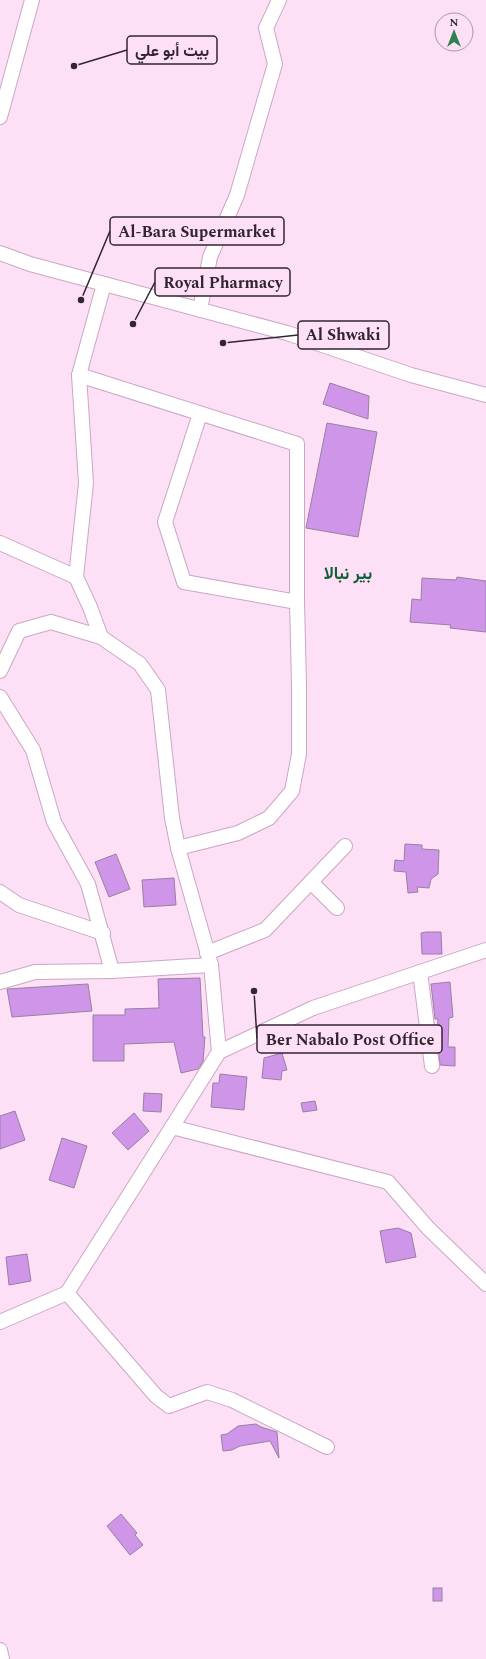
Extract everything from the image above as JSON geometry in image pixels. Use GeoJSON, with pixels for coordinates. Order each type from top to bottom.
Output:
{"type":"FeatureCollection","features":[{"type":"Feature","properties":{"kind":"street"},"geometry":{"type":"LineString","coordinates":[[0,117],[32,0]]}},
{"type":"Feature","properties":{"kind":"street"},"geometry":{"type":"LineString","coordinates":[[200,310],[210,257],[237,195],[275,64],[266,28],[279,0]]}},
{"type":"Feature","properties":{"kind":"street"},"geometry":{"type":"LineString","coordinates":[[0,253],[30,264],[287,333],[411,375],[486,395]]}},
{"type":"Feature","properties":{"kind":"street"},"geometry":{"type":"LineString","coordinates":[[101,637],[90,606],[76,577],[86,483],[78,375],[104,284]]}},
{"type":"Feature","properties":{"kind":"street"},"geometry":{"type":"LineString","coordinates":[[78,375],[297,444],[297,602],[300,685],[300,754],[292,791],[269,818],[238,833],[178,848]]}},
{"type":"Feature","properties":{"kind":"street"},"geometry":{"type":"LineString","coordinates":[[200,414],[165,522],[184,582],[297,602]]}},
{"type":"Feature","properties":{"kind":"street"},"geometry":{"type":"LineString","coordinates":[[0,543],[76,577]]}},
{"type":"Feature","properties":{"kind":"street"},"geometry":{"type":"LineString","coordinates":[[0,671],[19,631],[51,622],[101,637],[140,664],[158,690],[172,818],[178,848],[209,959],[219,1052]]}},
{"type":"Feature","properties":{"kind":"street"},"geometry":{"type":"LineString","coordinates":[[0,697],[33,750],[54,822],[88,884],[112,971]]}},
{"type":"Feature","properties":{"kind":"street"},"geometry":{"type":"LineString","coordinates":[[0,982],[35,972],[112,971],[209,959],[265,930],[345,846]]}},
{"type":"Feature","properties":{"kind":"street"},"geometry":{"type":"LineString","coordinates":[[311,882],[337,908]]}},
{"type":"Feature","properties":{"kind":"street"},"geometry":{"type":"LineString","coordinates":[[0,892],[19,905],[103,934]]}},
{"type":"Feature","properties":{"kind":"street"},"geometry":{"type":"LineString","coordinates":[[0,1322],[67,1293],[219,1052],[312,1008],[486,950]]}},
{"type":"Feature","properties":{"kind":"street"},"geometry":{"type":"LineString","coordinates":[[420,972],[432,1066]]}},
{"type":"Feature","properties":{"kind":"street"},"geometry":{"type":"LineString","coordinates":[[172,1127],[388,1182],[428,1228],[486,1284]]}},
{"type":"Feature","properties":{"kind":"street"},"geometry":{"type":"LineString","coordinates":[[67,1293],[156,1396],[169,1406],[207,1392],[232,1400],[327,1447]]}},
{"type":"Feature","properties":{"kind":"street"},"geometry":{"type":"LineString","coordinates":[[0,1650],[2,1659]]}},
{"type":"Feature","properties":{"kind":"building"},"geometry":{"type":"Polygon","coordinates":[[[330,383],[369,396],[368,419],[323,404],[330,383]]]}},
{"type":"Feature","properties":{"kind":"building"},"geometry":{"type":"Polygon","coordinates":[[[327,423],[377,432],[358,537],[306,528],[327,423]]]}},
{"type":"Feature","properties":{"kind":"building"},"geometry":{"type":"Polygon","coordinates":[[[457,577],[486,581],[486,632],[450,628],[451,625],[410,622],[412,599],[421,600],[422,578],[456,580],[457,577]]]}},
{"type":"Feature","properties":{"kind":"building"},"geometry":{"type":"Polygon","coordinates":[[[405,844],[422,845],[422,849],[439,850],[438,874],[431,879],[429,888],[417,887],[418,892],[408,893],[406,872],[394,871],[395,860],[404,861],[405,844]]]}},
{"type":"Feature","properties":{"kind":"building"},"geometry":{"type":"Polygon","coordinates":[[[116,854],[130,889],[109,897],[95,862],[116,854]]]}},
{"type":"Feature","properties":{"kind":"building"},"geometry":{"type":"Polygon","coordinates":[[[174,878],[176,905],[144,907],[142,880],[174,878]]]}},
{"type":"Feature","properties":{"kind":"building"},"geometry":{"type":"Polygon","coordinates":[[[441,932],[442,954],[422,954],[421,933],[441,932]]]}},
{"type":"Feature","properties":{"kind":"building"},"geometry":{"type":"Polygon","coordinates":[[[200,978],[203,1037],[205,1037],[203,1062],[198,1069],[181,1073],[174,1042],[124,1044],[124,1061],[93,1061],[93,1015],[125,1015],[125,1009],[159,1008],[158,979],[200,978]]]}},
{"type":"Feature","properties":{"kind":"building"},"geometry":{"type":"Polygon","coordinates":[[[450,982],[453,1017],[449,1018],[448,1047],[455,1047],[455,1066],[440,1065],[437,1040],[438,1019],[435,1019],[431,984],[450,982]]]}},
{"type":"Feature","properties":{"kind":"building"},"geometry":{"type":"Polygon","coordinates":[[[88,984],[92,1011],[12,1017],[7,989],[88,984]]]}},
{"type":"Feature","properties":{"kind":"building"},"geometry":{"type":"Polygon","coordinates":[[[282,1053],[287,1070],[282,1071],[281,1080],[262,1078],[264,1058],[282,1053]]]}},
{"type":"Feature","properties":{"kind":"building"},"geometry":{"type":"Polygon","coordinates":[[[220,1074],[247,1077],[244,1110],[211,1107],[213,1083],[219,1083],[220,1074]]]}},
{"type":"Feature","properties":{"kind":"building"},"geometry":{"type":"Polygon","coordinates":[[[144,1093],[162,1094],[161,1112],[143,1111],[144,1093]]]}},
{"type":"Feature","properties":{"kind":"building"},"geometry":{"type":"Polygon","coordinates":[[[315,1101],[317,1110],[303,1112],[301,1103],[315,1101]]]}},
{"type":"Feature","properties":{"kind":"building"},"geometry":{"type":"Polygon","coordinates":[[[15,1111],[25,1140],[0,1149],[0,1116],[15,1111]]]}},
{"type":"Feature","properties":{"kind":"building"},"geometry":{"type":"Polygon","coordinates":[[[134,1113],[149,1131],[128,1150],[112,1133],[134,1113]]]}},
{"type":"Feature","properties":{"kind":"building"},"geometry":{"type":"Polygon","coordinates":[[[62,1138],[87,1146],[74,1188],[49,1180],[62,1138]]]}},
{"type":"Feature","properties":{"kind":"building"},"geometry":{"type":"Polygon","coordinates":[[[398,1228],[411,1233],[416,1257],[386,1263],[380,1231],[398,1228]]]}},
{"type":"Feature","properties":{"kind":"building"},"geometry":{"type":"Polygon","coordinates":[[[27,1254],[31,1281],[9,1285],[6,1257],[27,1254]]]}},
{"type":"Feature","properties":{"kind":"building"},"geometry":{"type":"Polygon","coordinates":[[[256,1424],[277,1432],[279,1458],[270,1441],[240,1446],[232,1450],[223,1451],[221,1435],[227,1434],[238,1426],[256,1424]]]}},
{"type":"Feature","properties":{"kind":"building"},"geometry":{"type":"Polygon","coordinates":[[[121,1514],[137,1533],[135,1535],[143,1545],[130,1555],[107,1526],[121,1514]]]}},
{"type":"Feature","properties":{"kind":"building"},"geometry":{"type":"Polygon","coordinates":[[[433,1588],[442,1588],[442,1601],[433,1601],[433,1588]]]}},
{"type":"Feature","properties":{"kind":"place","name":"بيت أبو علي"},"geometry":{"type":"Point","coordinates":[74,66]}},
{"type":"Feature","properties":{"kind":"place","name":"Al-Bara Supermarket"},"geometry":{"type":"Point","coordinates":[81,300]}},
{"type":"Feature","properties":{"kind":"place","name":"Royal Pharmacy"},"geometry":{"type":"Point","coordinates":[133,324]}},
{"type":"Feature","properties":{"kind":"place","name":"Al Shwaki"},"geometry":{"type":"Point","coordinates":[223,343]}},
{"type":"Feature","properties":{"kind":"place","name":"Ber Nabalo Post Office"},"geometry":{"type":"Point","coordinates":[254,991]}},
{"type":"Feature","properties":{"kind":"district","name":"بير نبالا"},"geometry":{"type":"Point","coordinates":[348,573]}}]}
